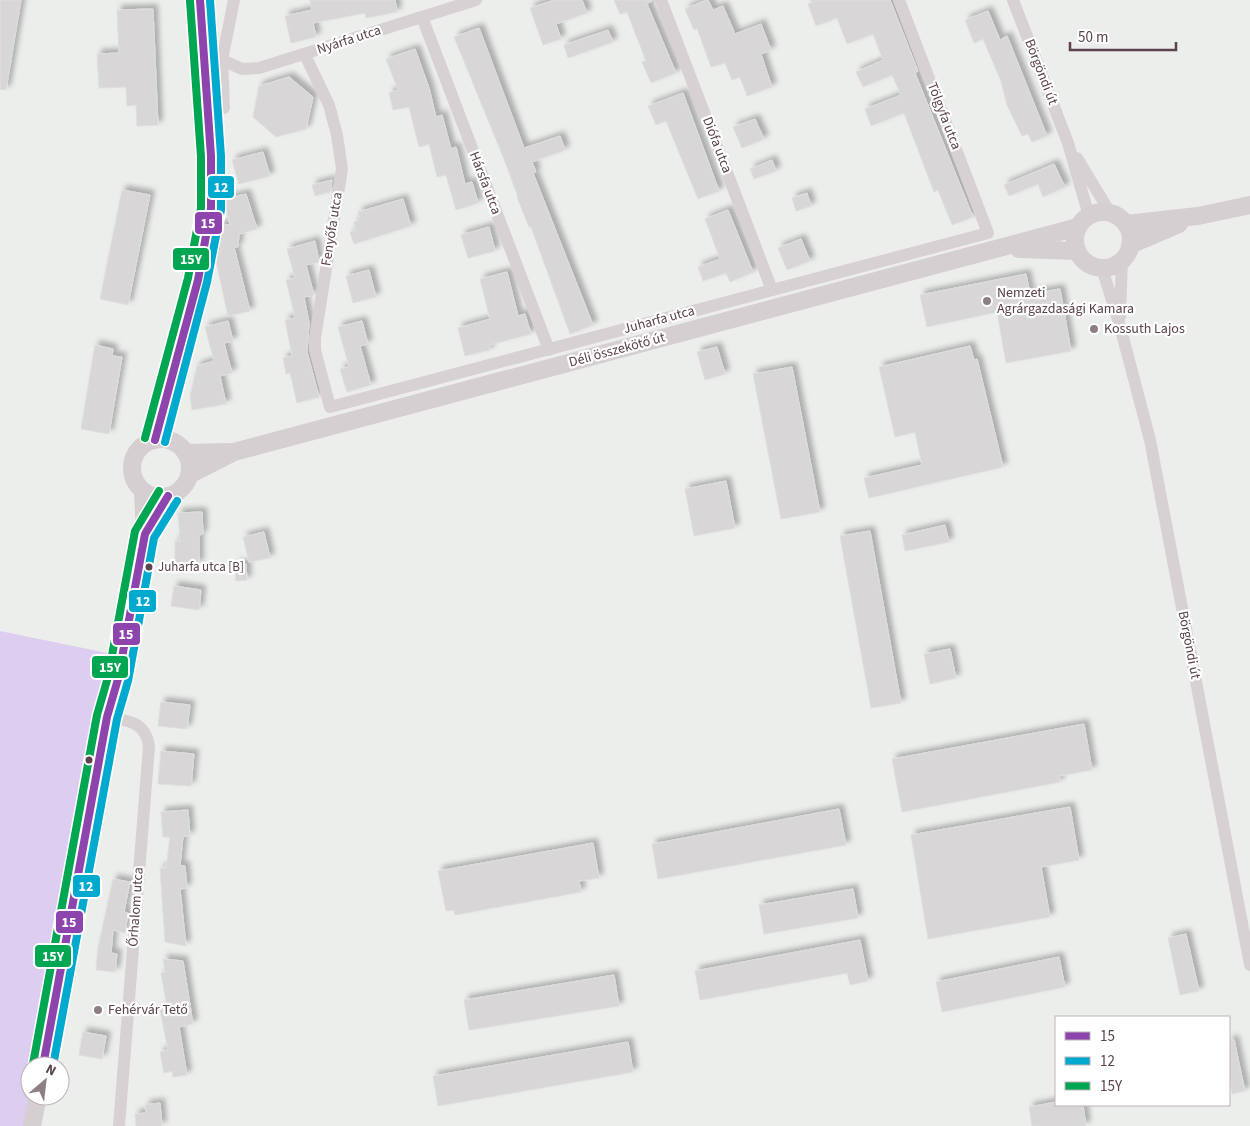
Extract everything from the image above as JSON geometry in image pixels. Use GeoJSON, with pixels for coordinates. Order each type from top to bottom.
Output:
{"type":"FeatureCollection","features":[{"type":"Feature","properties":{"kind":"main road"},"geometry":{"type":"LineString","coordinates":[[162,440],[170,387],[209,226],[213,153],[205,86],[204,39],[200,0]]}},
{"type":"Feature","properties":{"kind":"main road"},"geometry":{"type":"LineString","coordinates":[[1118,219],[1131,237],[1130,244],[1122,260],[1109,268],[1086,263],[1077,250],[1075,239],[1083,222],[1100,212],[1118,219],[1198,216],[1250,205]]}},
{"type":"Feature","properties":{"kind":"main road"},"geometry":{"type":"LineString","coordinates":[[1130,244],[1198,216]]}},
{"type":"Feature","properties":{"kind":"main road","name":"Déli összekötő út"},"geometry":{"type":"LineString","coordinates":[[189,475],[234,452],[999,248],[1083,222]]}},
{"type":"Feature","properties":{"kind":"main road","name":"Déli összekötő út"},"geometry":{"type":"LineString","coordinates":[[999,248],[1077,250]]}},
{"type":"Feature","properties":{"kind":"main road"},"geometry":{"type":"LineString","coordinates":[[162,440],[179,445],[186,453],[190,464],[189,475],[185,484],[178,492],[159,497],[144,491],[134,480],[134,459],[142,446],[162,440]]}},
{"type":"Feature","properties":{"kind":"main road","name":"Déli összekötő út"},"geometry":{"type":"LineString","coordinates":[[186,453],[234,452]]}},
{"type":"Feature","properties":{"kind":"main road"},"geometry":{"type":"LineString","coordinates":[[45,1056],[107,717],[118,679],[145,534],[144,491]]}},
{"type":"Feature","properties":{"kind":"main road"},"geometry":{"type":"LineString","coordinates":[[145,534],[168,496]]}},
{"type":"Feature","properties":{"kind":"main road"},"geometry":{"type":"LineString","coordinates":[[32,1126],[36,1106]]}},
{"type":"Feature","properties":{"kind":"street"},"geometry":{"type":"LineString","coordinates":[[224,108],[222,60],[234,0]]}},
{"type":"Feature","properties":{"kind":"street","name":"Nyárfa utca"},"geometry":{"type":"LineString","coordinates":[[222,60],[242,68],[259,68],[476,0]]}},
{"type":"Feature","properties":{"kind":"street","name":"Diófa utca"},"geometry":{"type":"LineString","coordinates":[[661,0],[772,290]]}},
{"type":"Feature","properties":{"kind":"street","name":"Tölgyfa utca"},"geometry":{"type":"LineString","coordinates":[[899,0],[988,233]]}},
{"type":"Feature","properties":{"kind":"street","name":"Börgöndi út"},"geometry":{"type":"LineString","coordinates":[[1013,0],[1068,143],[1083,222]]}},
{"type":"Feature","properties":{"kind":"street","name":"Hársfa utca"},"geometry":{"type":"LineString","coordinates":[[422,17],[549,350]]}},
{"type":"Feature","properties":{"kind":"street","name":"Fenyőfa utca"},"geometry":{"type":"LineString","coordinates":[[305,54],[329,105],[342,169],[314,350],[330,408]]}},
{"type":"Feature","properties":{"kind":"street","name":"Börgöndi út"},"geometry":{"type":"LineString","coordinates":[[1068,143],[1118,219]]}},
{"type":"Feature","properties":{"kind":"street","name":"Juharfa utca"},"geometry":{"type":"LineString","coordinates":[[330,408],[988,233]]}},
{"type":"Feature","properties":{"kind":"street","name":"Börgöndi út"},"geometry":{"type":"LineString","coordinates":[[1120,326],[1122,260]]}},
{"type":"Feature","properties":{"kind":"street","name":"Börgöndi út"},"geometry":{"type":"LineString","coordinates":[[1102,268],[1120,326],[1150,440],[1250,965]]}},
{"type":"Feature","properties":{"kind":"street","name":"Őrhalom utca"},"geometry":{"type":"LineString","coordinates":[[107,717],[140,726],[147,734],[149,746],[119,1126]]}},
{"type":"Feature","properties":{"kind":"shaded area"},"geometry":{"type":"Polygon","coordinates":[[[0,631],[122,656],[42,1056],[20,1056],[20,1106],[29,1106],[28,1126],[0,1126],[0,631]]]}},
{"type":"Feature","properties":{"kind":"building"},"geometry":{"type":"Polygon","coordinates":[[[0,0],[21,0],[6,90],[0,89],[0,0]]]}},
{"type":"Feature","properties":{"kind":"building"},"geometry":{"type":"Polygon","coordinates":[[[310,0],[395,0],[397,12],[366,18],[365,13],[313,23],[316,37],[291,43],[285,16],[312,10],[310,0]]]}},
{"type":"Feature","properties":{"kind":"building"},"geometry":{"type":"Polygon","coordinates":[[[554,0],[582,0],[587,13],[556,24],[561,39],[543,45],[530,8],[554,0]]]}},
{"type":"Feature","properties":{"kind":"building"},"geometry":{"type":"Polygon","coordinates":[[[614,0],[653,0],[647,4],[676,73],[651,83],[642,62],[646,61],[627,12],[620,14],[614,0]]]}},
{"type":"Feature","properties":{"kind":"building"},"geometry":{"type":"Polygon","coordinates":[[[708,0],[713,10],[723,6],[735,34],[761,24],[771,50],[761,54],[772,87],[747,96],[740,77],[732,80],[725,63],[711,67],[697,28],[694,30],[685,9],[708,0]]]}},
{"type":"Feature","properties":{"kind":"building"},"geometry":{"type":"Polygon","coordinates":[[[818,0],[890,0],[918,71],[915,73],[973,217],[952,225],[938,190],[934,192],[904,113],[871,126],[865,109],[901,95],[892,75],[863,87],[856,72],[883,60],[873,34],[847,44],[837,18],[816,26],[808,4],[818,0]]]}},
{"type":"Feature","properties":{"kind":"building"},"geometry":{"type":"Polygon","coordinates":[[[153,9],[158,125],[137,126],[136,105],[127,106],[126,87],[99,88],[97,54],[119,53],[117,10],[153,9]]]}},
{"type":"Feature","properties":{"kind":"building"},"geometry":{"type":"Polygon","coordinates":[[[988,11],[1000,40],[1007,36],[1047,136],[1032,142],[1028,134],[1022,136],[1007,105],[1001,81],[983,39],[974,43],[965,20],[988,11]]]}},
{"type":"Feature","properties":{"kind":"building"},"geometry":{"type":"Polygon","coordinates":[[[479,28],[524,148],[560,136],[565,150],[532,162],[536,172],[533,173],[593,325],[570,334],[531,227],[529,227],[504,159],[454,37],[479,28]]]}},
{"type":"Feature","properties":{"kind":"building"},"geometry":{"type":"Polygon","coordinates":[[[608,30],[613,42],[568,58],[564,45],[608,30]]]}},
{"type":"Feature","properties":{"kind":"building"},"geometry":{"type":"Polygon","coordinates":[[[415,49],[429,88],[436,117],[442,115],[451,149],[456,147],[465,184],[472,182],[478,203],[456,210],[446,175],[437,177],[429,144],[419,147],[409,107],[393,110],[389,93],[398,90],[386,59],[415,49]]]}},
{"type":"Feature","properties":{"kind":"building"},"geometry":{"type":"Polygon","coordinates":[[[289,77],[313,97],[306,129],[276,137],[253,117],[259,86],[289,77]]]}},
{"type":"Feature","properties":{"kind":"building"},"geometry":{"type":"Polygon","coordinates":[[[683,93],[719,191],[698,199],[666,121],[656,125],[648,106],[683,93]]]}},
{"type":"Feature","properties":{"kind":"building"},"geometry":{"type":"Polygon","coordinates":[[[755,119],[764,139],[742,148],[733,127],[755,119]]]}},
{"type":"Feature","properties":{"kind":"building"},"geometry":{"type":"Polygon","coordinates":[[[263,152],[270,176],[239,184],[232,160],[263,152]]]}},
{"type":"Feature","properties":{"kind":"building"},"geometry":{"type":"Polygon","coordinates":[[[772,160],[776,171],[754,179],[750,169],[772,160]]]}},
{"type":"Feature","properties":{"kind":"building"},"geometry":{"type":"Polygon","coordinates":[[[1054,164],[1065,187],[1043,197],[1038,184],[1009,196],[1004,185],[1054,164]]]}},
{"type":"Feature","properties":{"kind":"building"},"geometry":{"type":"Polygon","coordinates":[[[332,180],[330,192],[315,196],[312,185],[332,180]]]}},
{"type":"Feature","properties":{"kind":"building"},"geometry":{"type":"Polygon","coordinates":[[[122,190],[150,195],[128,305],[100,299],[122,190]]]}},
{"type":"Feature","properties":{"kind":"building"},"geometry":{"type":"Polygon","coordinates":[[[807,193],[811,206],[796,211],[792,198],[807,193]]]}},
{"type":"Feature","properties":{"kind":"building"},"geometry":{"type":"Polygon","coordinates":[[[246,194],[257,229],[239,234],[238,247],[234,247],[250,311],[228,316],[215,256],[216,246],[220,224],[230,225],[224,199],[246,194]]]}},
{"type":"Feature","properties":{"kind":"building"},"geometry":{"type":"Polygon","coordinates":[[[403,199],[411,226],[354,244],[350,232],[356,230],[354,222],[360,220],[358,212],[403,199]]]}},
{"type":"Feature","properties":{"kind":"building"},"geometry":{"type":"Polygon","coordinates":[[[728,210],[753,272],[730,282],[726,273],[703,281],[698,267],[720,259],[705,219],[728,210]]]}},
{"type":"Feature","properties":{"kind":"building"},"geometry":{"type":"Polygon","coordinates":[[[489,227],[495,251],[468,258],[461,235],[489,227]]]}},
{"type":"Feature","properties":{"kind":"building"},"geometry":{"type":"Polygon","coordinates":[[[801,239],[810,261],[787,270],[778,248],[801,239]]]}},
{"type":"Feature","properties":{"kind":"building"},"geometry":{"type":"Polygon","coordinates":[[[315,241],[319,262],[306,265],[314,295],[304,297],[309,323],[307,352],[319,397],[297,403],[290,373],[286,374],[283,358],[292,356],[285,320],[295,318],[286,280],[295,278],[287,249],[315,241]]]}},
{"type":"Feature","properties":{"kind":"building"},"geometry":{"type":"Polygon","coordinates":[[[369,270],[376,297],[353,303],[346,276],[369,270]]]}},
{"type":"Feature","properties":{"kind":"building"},"geometry":{"type":"Polygon","coordinates":[[[507,272],[518,316],[525,314],[531,334],[489,345],[490,350],[465,356],[458,328],[490,319],[480,279],[507,272]]]}},
{"type":"Feature","properties":{"kind":"building"},"geometry":{"type":"Polygon","coordinates":[[[1026,274],[1030,294],[1060,289],[1071,351],[1006,363],[997,312],[927,327],[920,295],[1026,274]]]}},
{"type":"Feature","properties":{"kind":"building"},"geometry":{"type":"Polygon","coordinates":[[[228,321],[233,341],[224,343],[232,373],[220,376],[226,404],[192,410],[190,396],[197,366],[214,361],[205,327],[228,321]]]}},
{"type":"Feature","properties":{"kind":"building"},"geometry":{"type":"Polygon","coordinates":[[[362,321],[368,344],[360,346],[371,385],[347,392],[340,369],[349,367],[338,327],[362,321]]]}},
{"type":"Feature","properties":{"kind":"building"},"geometry":{"type":"Polygon","coordinates":[[[95,345],[113,349],[112,356],[122,357],[109,434],[81,429],[95,345]]]}},
{"type":"Feature","properties":{"kind":"building"},"geometry":{"type":"Polygon","coordinates":[[[970,346],[974,360],[977,359],[1003,467],[869,498],[864,478],[922,465],[915,432],[895,437],[879,367],[970,346]]]}},
{"type":"Feature","properties":{"kind":"building"},"geometry":{"type":"Polygon","coordinates":[[[717,347],[725,374],[705,380],[697,352],[717,347]]]}},
{"type":"Feature","properties":{"kind":"building"},"geometry":{"type":"Polygon","coordinates":[[[792,367],[820,512],[781,519],[753,374],[792,367]]]}},
{"type":"Feature","properties":{"kind":"building"},"geometry":{"type":"Polygon","coordinates":[[[726,481],[735,528],[694,536],[685,489],[726,481]]]}},
{"type":"Feature","properties":{"kind":"building"},"geometry":{"type":"Polygon","coordinates":[[[202,512],[203,534],[199,535],[199,564],[175,565],[175,541],[180,541],[178,513],[202,512]]]}},
{"type":"Feature","properties":{"kind":"building"},"geometry":{"type":"Polygon","coordinates":[[[945,525],[949,542],[905,551],[902,535],[945,525]]]}},
{"type":"Feature","properties":{"kind":"building"},"geometry":{"type":"Polygon","coordinates":[[[870,531],[901,703],[871,708],[840,536],[870,531]]]}},
{"type":"Feature","properties":{"kind":"building"},"geometry":{"type":"Polygon","coordinates":[[[264,532],[270,558],[249,562],[243,537],[264,532]]]}},
{"type":"Feature","properties":{"kind":"building"},"geometry":{"type":"Polygon","coordinates":[[[246,564],[247,580],[236,581],[235,565],[246,564]]]}},
{"type":"Feature","properties":{"kind":"building"},"geometry":{"type":"Polygon","coordinates":[[[174,586],[201,590],[199,610],[171,606],[174,586]]]}},
{"type":"Feature","properties":{"kind":"building"},"geometry":{"type":"Polygon","coordinates":[[[950,649],[956,678],[930,684],[924,654],[950,649]]]}},
{"type":"Feature","properties":{"kind":"building"},"geometry":{"type":"Polygon","coordinates":[[[161,702],[190,705],[187,729],[158,726],[161,702]]]}},
{"type":"Feature","properties":{"kind":"building"},"geometry":{"type":"Polygon","coordinates":[[[1084,724],[1092,770],[1059,776],[1060,782],[902,812],[892,759],[1084,724]]]}},
{"type":"Feature","properties":{"kind":"building"},"geometry":{"type":"Polygon","coordinates":[[[161,751],[194,754],[191,786],[158,784],[161,751]]]}},
{"type":"Feature","properties":{"kind":"building"},"geometry":{"type":"Polygon","coordinates":[[[1070,807],[1079,860],[1041,867],[1050,917],[928,939],[911,835],[1070,807]]]}},
{"type":"Feature","properties":{"kind":"building"},"geometry":{"type":"Polygon","coordinates":[[[839,809],[846,845],[658,879],[652,844],[839,809]]]}},
{"type":"Feature","properties":{"kind":"building"},"geometry":{"type":"Polygon","coordinates":[[[188,810],[190,836],[183,836],[180,866],[185,866],[187,888],[180,889],[186,946],[165,942],[160,868],[166,868],[170,837],[163,837],[161,812],[188,810]]]}},
{"type":"Feature","properties":{"kind":"building"},"geometry":{"type":"Polygon","coordinates":[[[593,843],[599,878],[579,881],[581,892],[455,915],[454,910],[446,911],[438,871],[593,843]]]}},
{"type":"Feature","properties":{"kind":"building"},"geometry":{"type":"Polygon","coordinates":[[[113,879],[130,882],[124,912],[128,913],[125,933],[113,930],[111,953],[117,954],[115,972],[96,970],[98,948],[113,879]]]}},
{"type":"Feature","properties":{"kind":"building"},"geometry":{"type":"Polygon","coordinates":[[[853,889],[858,918],[764,934],[759,905],[853,889]]]}},
{"type":"Feature","properties":{"kind":"building"},"geometry":{"type":"Polygon","coordinates":[[[1186,934],[1199,991],[1180,995],[1168,938],[1186,934]]]}},
{"type":"Feature","properties":{"kind":"building"},"geometry":{"type":"Polygon","coordinates":[[[860,940],[868,981],[850,985],[847,973],[700,1000],[695,971],[860,940]]]}},
{"type":"Feature","properties":{"kind":"building"},"geometry":{"type":"Polygon","coordinates":[[[1059,957],[1065,987],[942,1012],[936,982],[1059,957]]]}},
{"type":"Feature","properties":{"kind":"building"},"geometry":{"type":"Polygon","coordinates":[[[163,959],[183,961],[193,1024],[179,1027],[187,1075],[173,1077],[172,1071],[164,1073],[160,1052],[168,1050],[160,1010],[167,1008],[161,973],[165,972],[163,959]]]}},
{"type":"Feature","properties":{"kind":"building"},"geometry":{"type":"Polygon","coordinates":[[[614,975],[619,1006],[469,1030],[464,1000],[614,975]]]}},
{"type":"Feature","properties":{"kind":"building"},"geometry":{"type":"Polygon","coordinates":[[[83,1032],[106,1036],[102,1059],[79,1055],[83,1032]]]}},
{"type":"Feature","properties":{"kind":"building"},"geometry":{"type":"Polygon","coordinates":[[[1230,1040],[1234,1040],[1245,1091],[1232,1094],[1230,1083],[1230,1040]]]}},
{"type":"Feature","properties":{"kind":"building"},"geometry":{"type":"Polygon","coordinates":[[[628,1042],[633,1072],[438,1106],[433,1076],[628,1042]]]}},
{"type":"Feature","properties":{"kind":"building"},"geometry":{"type":"Polygon","coordinates":[[[1055,1102],[1055,1106],[1083,1106],[1086,1126],[1032,1126],[1029,1107],[1055,1102]]]}},
{"type":"Feature","properties":{"kind":"building"},"geometry":{"type":"Polygon","coordinates":[[[160,1103],[162,1126],[136,1126],[135,1114],[146,1113],[145,1105],[160,1103]]]}},
{"type":"Feature","properties":{"kind":"transit line","name":"15"},"geometry":{"type":"LineString","coordinates":[[155,440],[198,280],[211,208],[211,156],[200,0]]}},
{"type":"Feature","properties":{"kind":"transit line","name":"12"},"geometry":{"type":"LineString","coordinates":[[165,442],[207,282],[221,210],[221,156],[210,0]]}},
{"type":"Feature","properties":{"kind":"transit line","name":"15Y"},"geometry":{"type":"LineString","coordinates":[[145,438],[188,278],[201,208],[201,157],[190,1]]}},
{"type":"Feature","properties":{"kind":"transit line","name":"15Y"},"geometry":{"type":"LineString","coordinates":[[34,1056],[97,715],[108,677],[135,531],[159,491]]}},
{"type":"Feature","properties":{"kind":"transit line","name":"15"},"geometry":{"type":"LineString","coordinates":[[45,1056],[107,717],[118,679],[145,534],[168,496]]}},
{"type":"Feature","properties":{"kind":"transit line","name":"12"},"geometry":{"type":"LineString","coordinates":[[55,1056],[117,719],[128,681],[154,538],[177,501]]}},
{"type":"Feature","properties":{"kind":"place","name":"Nemzeti Agrárgazdasági Kamara"},"geometry":{"type":"Point","coordinates":[987,301]}},
{"type":"Feature","properties":{"kind":"place","name":"Kossuth Lajos"},"geometry":{"type":"Point","coordinates":[1094,329]}},
{"type":"Feature","properties":{"kind":"place","name":"Juharfa utca [B]"},"geometry":{"type":"Point","coordinates":[149,567]}},
{"type":"Feature","properties":{"kind":"place","name":"Fehérvár Tető"},"geometry":{"type":"Point","coordinates":[98,1010]}}]}
